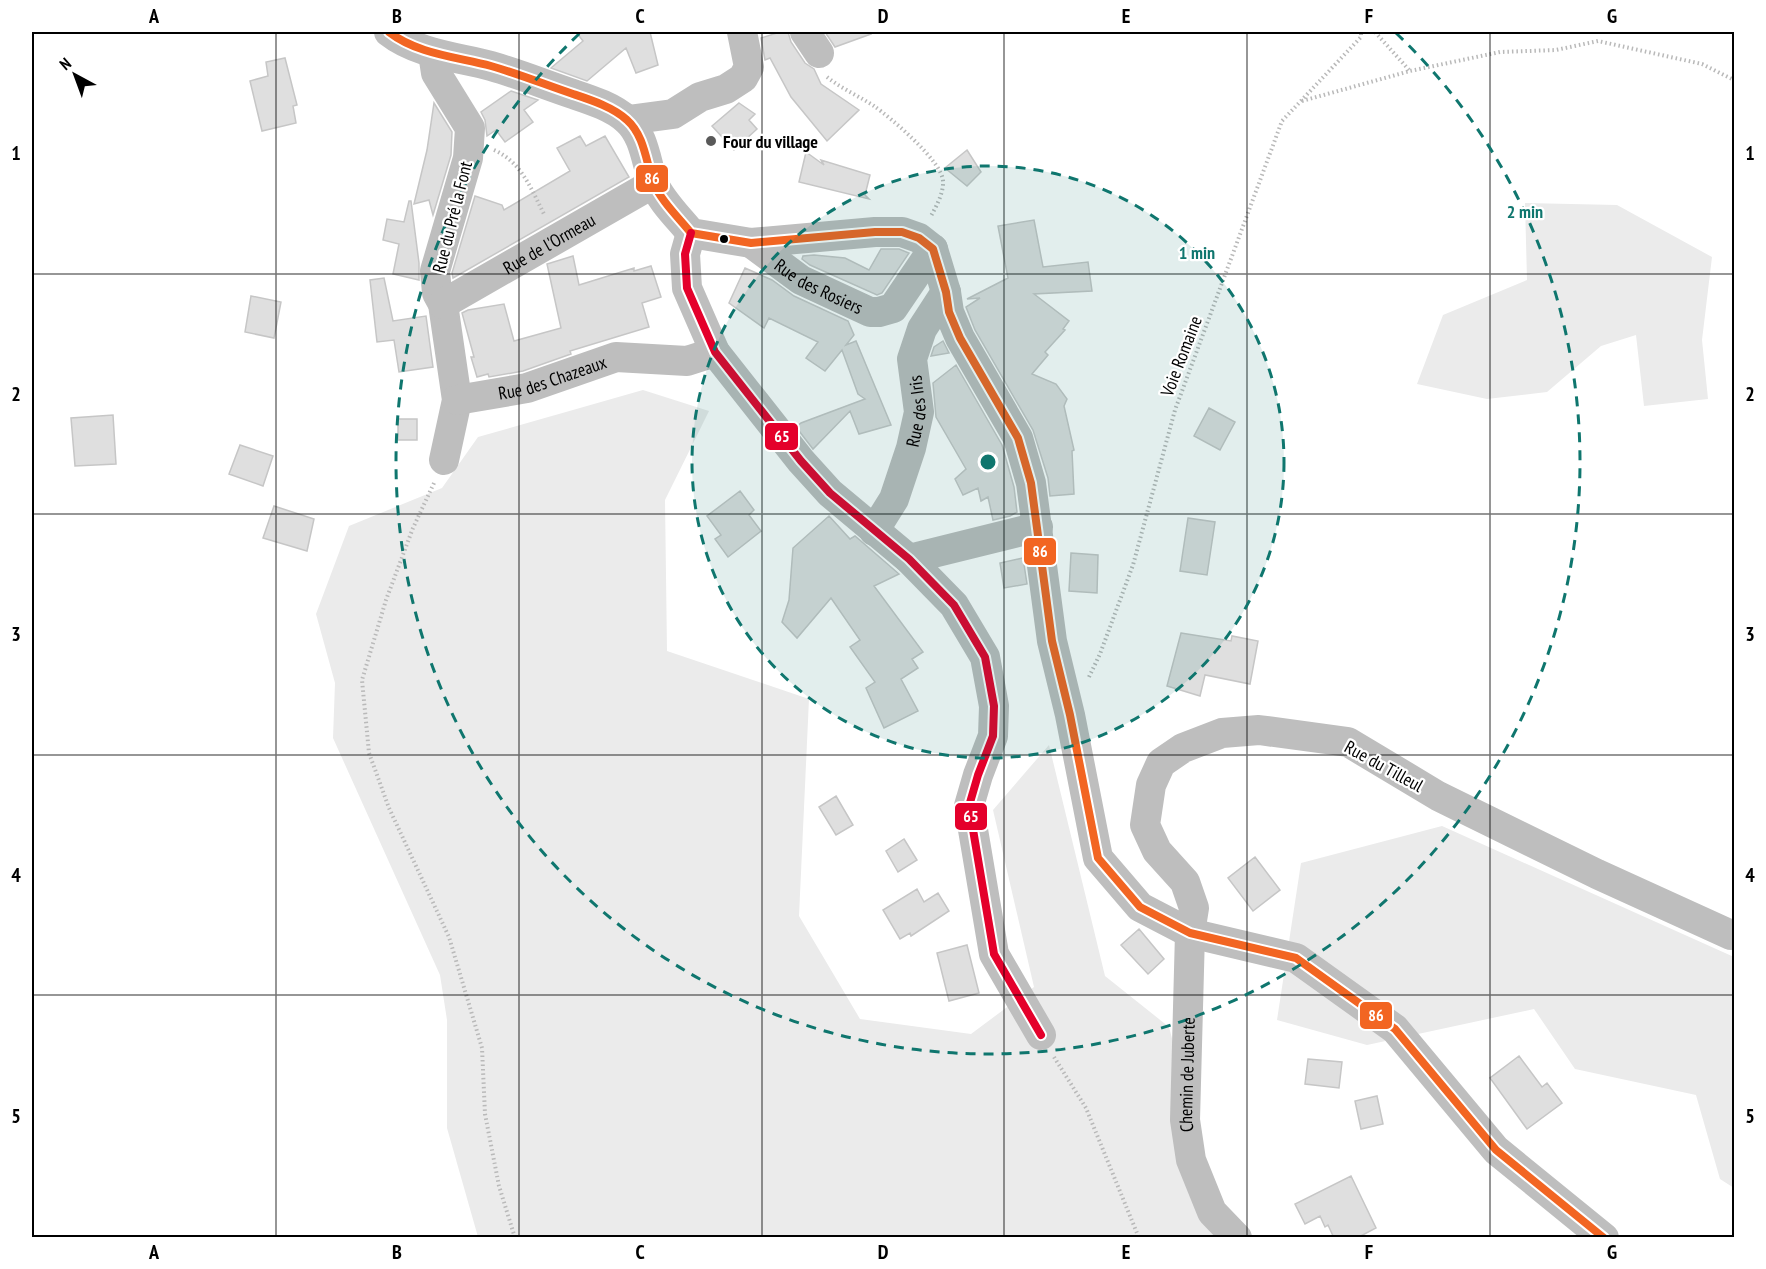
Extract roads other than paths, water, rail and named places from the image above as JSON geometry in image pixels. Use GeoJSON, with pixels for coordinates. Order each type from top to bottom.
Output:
{"type":"FeatureCollection","features":[{"type":"Feature","properties":{"kind":"street"},"geometry":{"type":"LineString","coordinates":[[388,32],[400,41],[433,53],[493,67],[595,102],[628,120],[640,139],[651,174],[667,204],[692,233],[751,243],[875,232],[902,232],[926,243],[946,292],[949,312],[960,338],[1018,438],[1031,483],[1052,642],[1070,715],[1098,858],[1140,908],[1190,933],[1296,958],[1395,1029],[1496,1150],[1604,1238]]}},
{"type":"Feature","properties":{"kind":"street"},"geometry":{"type":"LineString","coordinates":[[628,120],[673,114],[700,97],[726,89],[743,78],[749,67],[742,32]]}},
{"type":"Feature","properties":{"kind":"street","name":"Rue du Pré la Font"},"geometry":{"type":"LineString","coordinates":[[433,53],[436,73],[470,128],[468,158],[435,271],[457,400],[444,460]]}},
{"type":"Feature","properties":{"kind":"street"},"geometry":{"type":"LineString","coordinates":[[651,174],[673,114]]}},
{"type":"Feature","properties":{"kind":"street","name":"Rue de l'Ormeau"},"geometry":{"type":"LineString","coordinates":[[442,304],[453,300],[556,238],[651,174]]}},
{"type":"Feature","properties":{"kind":"street"},"geometry":{"type":"LineString","coordinates":[[692,233],[685,254],[687,288],[715,352],[801,461],[830,492],[909,559],[954,605],[985,657],[994,706],[993,735],[969,806],[994,954],[1041,1035]]}},
{"type":"Feature","properties":{"kind":"street","name":"Rue des Rosiers"},"geometry":{"type":"LineString","coordinates":[[751,243],[801,280],[870,312],[893,308],[926,243]]}},
{"type":"Feature","properties":{"kind":"street","name":"Rue des Iris"},"geometry":{"type":"LineString","coordinates":[[874,531],[894,499],[911,448],[919,412],[912,359],[922,330],[946,292]]}},
{"type":"Feature","properties":{"kind":"street","name":"Rue des Chazeaux"},"geometry":{"type":"LineString","coordinates":[[457,400],[527,388],[616,357],[687,361],[715,352]]}},
{"type":"Feature","properties":{"kind":"street"},"geometry":{"type":"LineString","coordinates":[[909,559],[1038,527]]}},
{"type":"Feature","properties":{"kind":"street","name":"Rue du Tilleul"},"geometry":{"type":"LineString","coordinates":[[1190,933],[1194,908],[1185,882],[1157,851],[1145,825],[1151,785],[1161,763],[1183,748],[1222,733],[1259,730],[1348,742],[1438,796],[1598,874],[1731,935],[1734,934]]}},
{"type":"Feature","properties":{"kind":"street","name":"Chemin de Juberte"},"geometry":{"type":"LineString","coordinates":[[1190,933],[1186,1130],[1191,1160],[1212,1212],[1237,1238]]}},
{"type":"Feature","properties":{"kind":"place","name":"Four du village"},"geometry":{"type":"Point","coordinates":[711,141]}}]}
